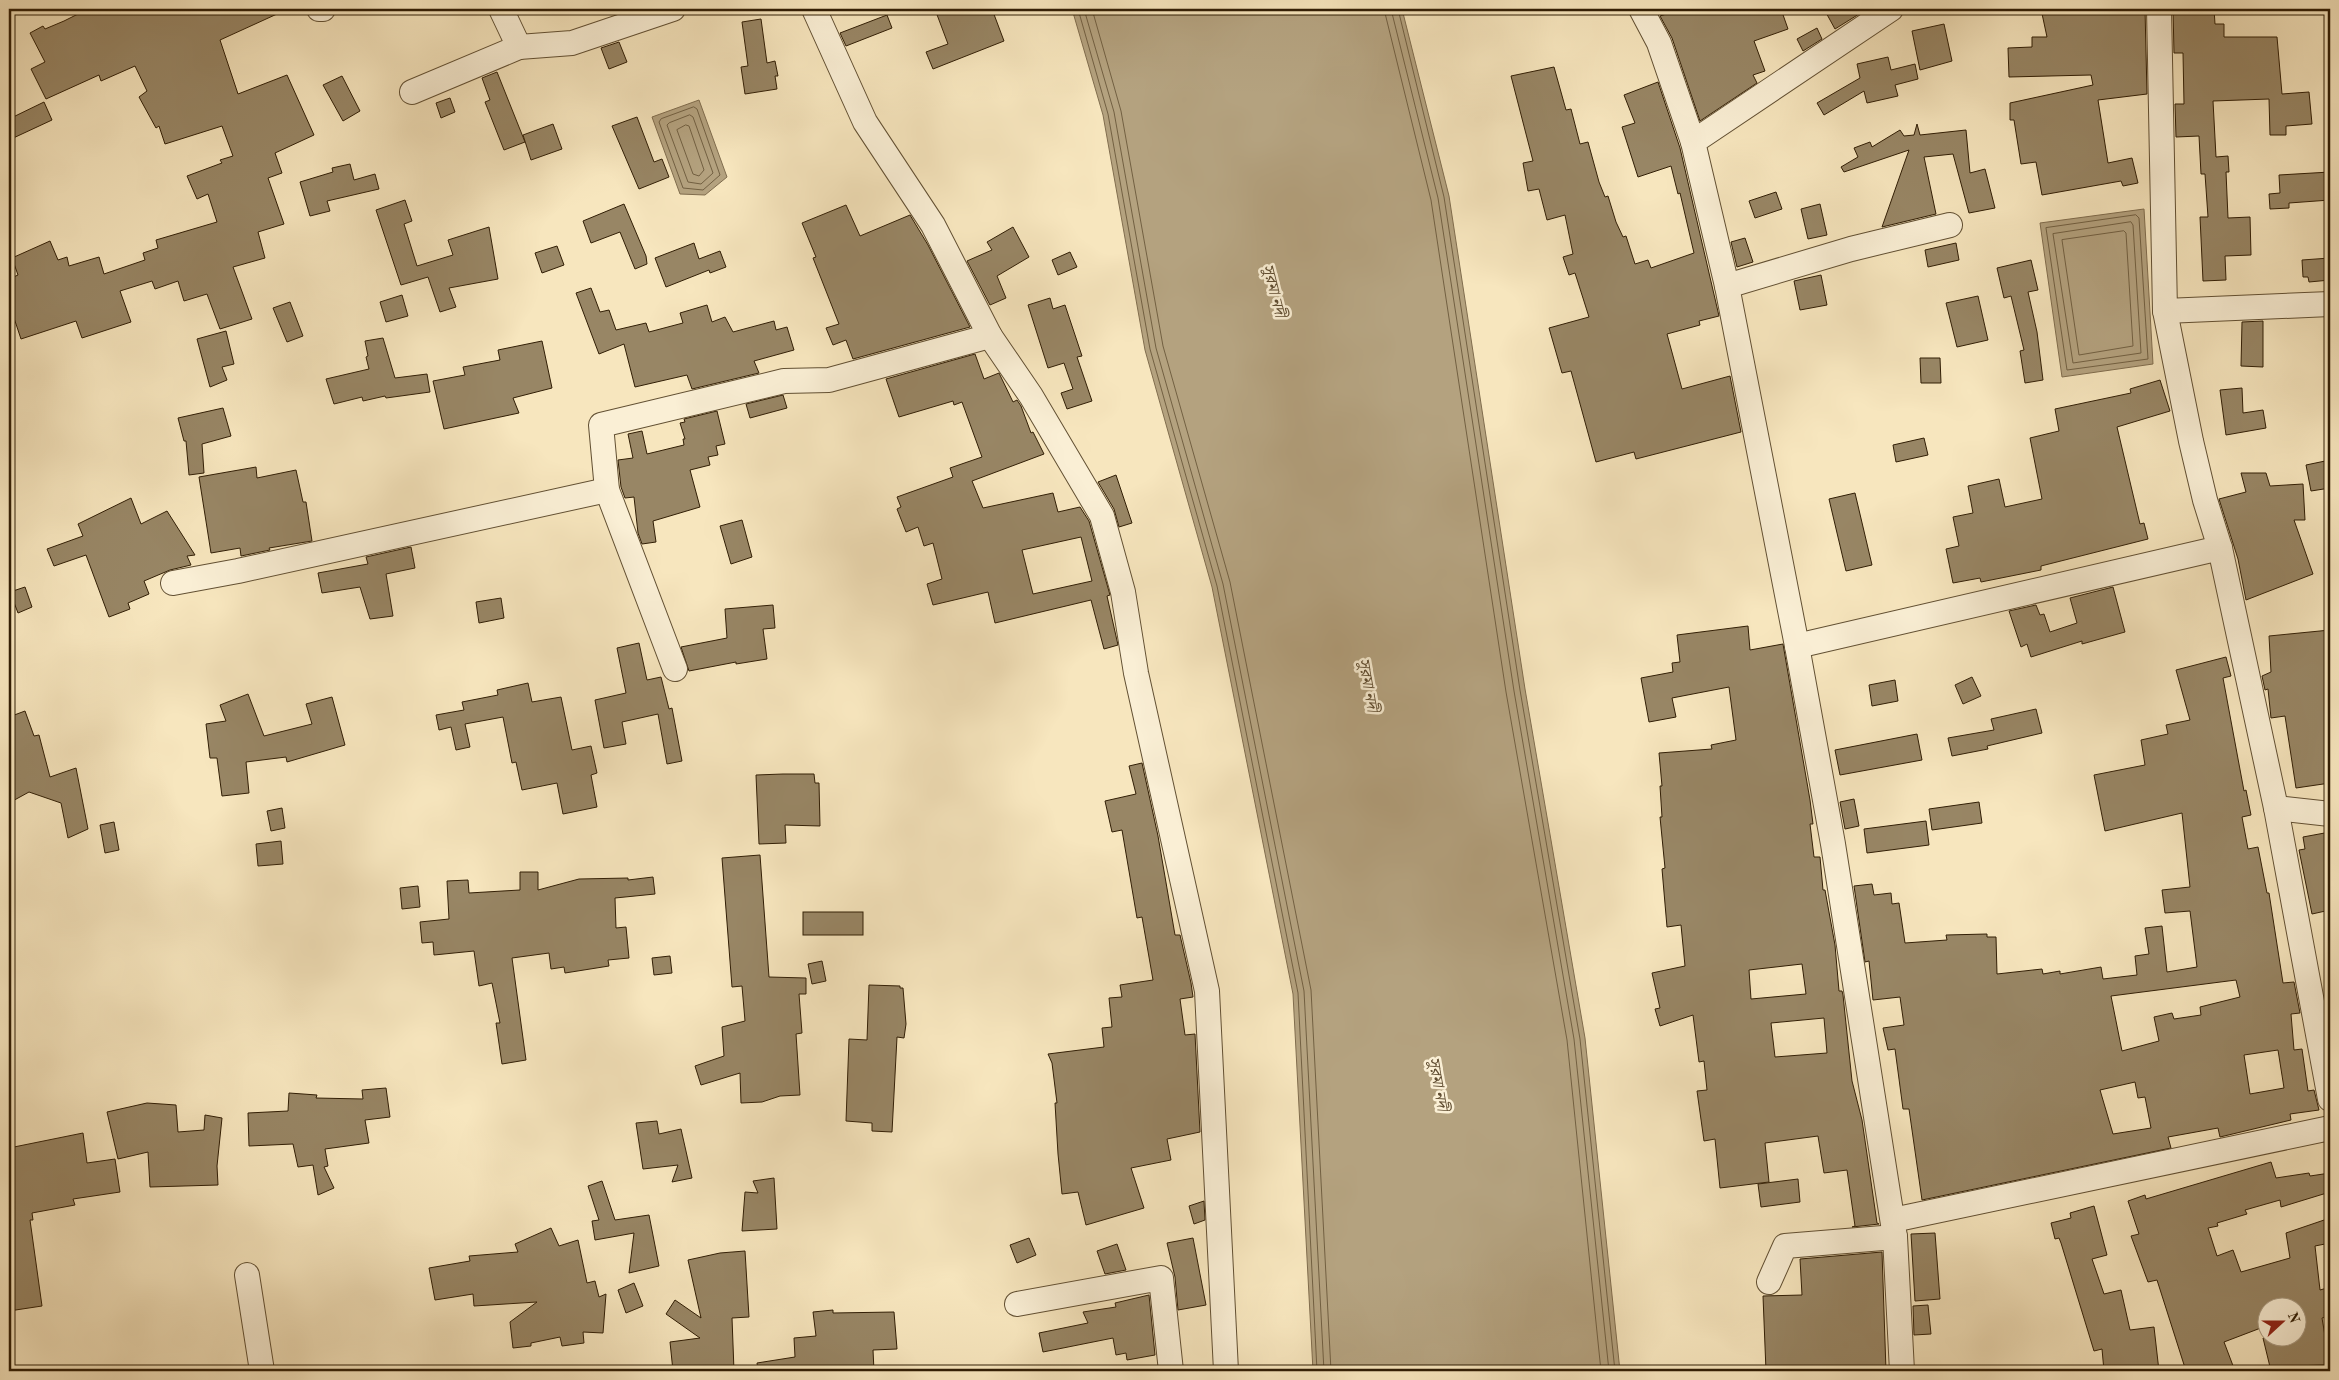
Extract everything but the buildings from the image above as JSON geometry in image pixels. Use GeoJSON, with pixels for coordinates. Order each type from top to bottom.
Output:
{"type":"FeatureCollection","features":[{"type":"Feature","properties":{"kind":"street"},"geometry":{"type":"LineString","coordinates":[[501,9],[519,47]]}},
{"type":"Feature","properties":{"kind":"street"},"geometry":{"type":"LineString","coordinates":[[412,92],[519,47],[572,43],[673,9]]}},
{"type":"Feature","properties":{"kind":"street"},"geometry":{"type":"LineString","coordinates":[[814,9],[865,122],[933,225],[990,336],[1031,396],[1102,516],[1123,592],[1136,672],[1207,991],[1226,1371]]}},
{"type":"Feature","properties":{"kind":"street"},"geometry":{"type":"LineString","coordinates":[[1641,9],[1659,43],[1693,142],[1727,286],[1797,646],[1835,854],[1894,1229],[1902,1371]]}},
{"type":"Feature","properties":{"kind":"street"},"geometry":{"type":"LineString","coordinates":[[1693,142],[1891,9]]}},
{"type":"Feature","properties":{"kind":"street"},"geometry":{"type":"LineString","coordinates":[[2159,9],[2165,311],[2191,442],[2205,500],[2220,548],[2276,808],[2330,1098]]}},
{"type":"Feature","properties":{"kind":"street"},"geometry":{"type":"LineString","coordinates":[[1727,286],[1851,249],[1950,225]]}},
{"type":"Feature","properties":{"kind":"street"},"geometry":{"type":"LineString","coordinates":[[2165,311],[2330,304]]}},
{"type":"Feature","properties":{"kind":"street"},"geometry":{"type":"LineString","coordinates":[[675,669],[607,490],[601,425],[784,381],[829,380],[990,336]]}},
{"type":"Feature","properties":{"kind":"street"},"geometry":{"type":"LineString","coordinates":[[173,583],[238,571],[607,490]]}},
{"type":"Feature","properties":{"kind":"street"},"geometry":{"type":"LineString","coordinates":[[1797,646],[2220,548]]}},
{"type":"Feature","properties":{"kind":"street"},"geometry":{"type":"LineString","coordinates":[[2276,808],[2330,814]]}},
{"type":"Feature","properties":{"kind":"street"},"geometry":{"type":"LineString","coordinates":[[1769,1282],[1785,1246],[1894,1229],[2330,1128]]}},
{"type":"Feature","properties":{"kind":"street"},"geometry":{"type":"LineString","coordinates":[[247,1275],[262,1371]]}},
{"type":"Feature","properties":{"kind":"street"},"geometry":{"type":"LineString","coordinates":[[1017,1304],[1161,1278],[1171,1371]]}},
{"type":"Feature","properties":{"kind":"water","name":"সুরমা নদী"},"geometry":{"type":"Polygon","coordinates":[[[1072,9],[1402,9],[1449,196],[1525,689],[1585,1038],[1620,1371],[1313,1371],[1293,994],[1212,587],[1145,350],[1103,115],[1072,9]]]}},
{"type":"Feature","properties":{"kind":"water"},"geometry":{"type":"Polygon","coordinates":[[[699,100],[727,177],[705,195],[680,194],[652,117],[699,100]]]}},
{"type":"Feature","properties":{"kind":"water"},"geometry":{"type":"Polygon","coordinates":[[[2144,209],[2153,364],[2062,377],[2040,223],[2144,209]]]}}]}
